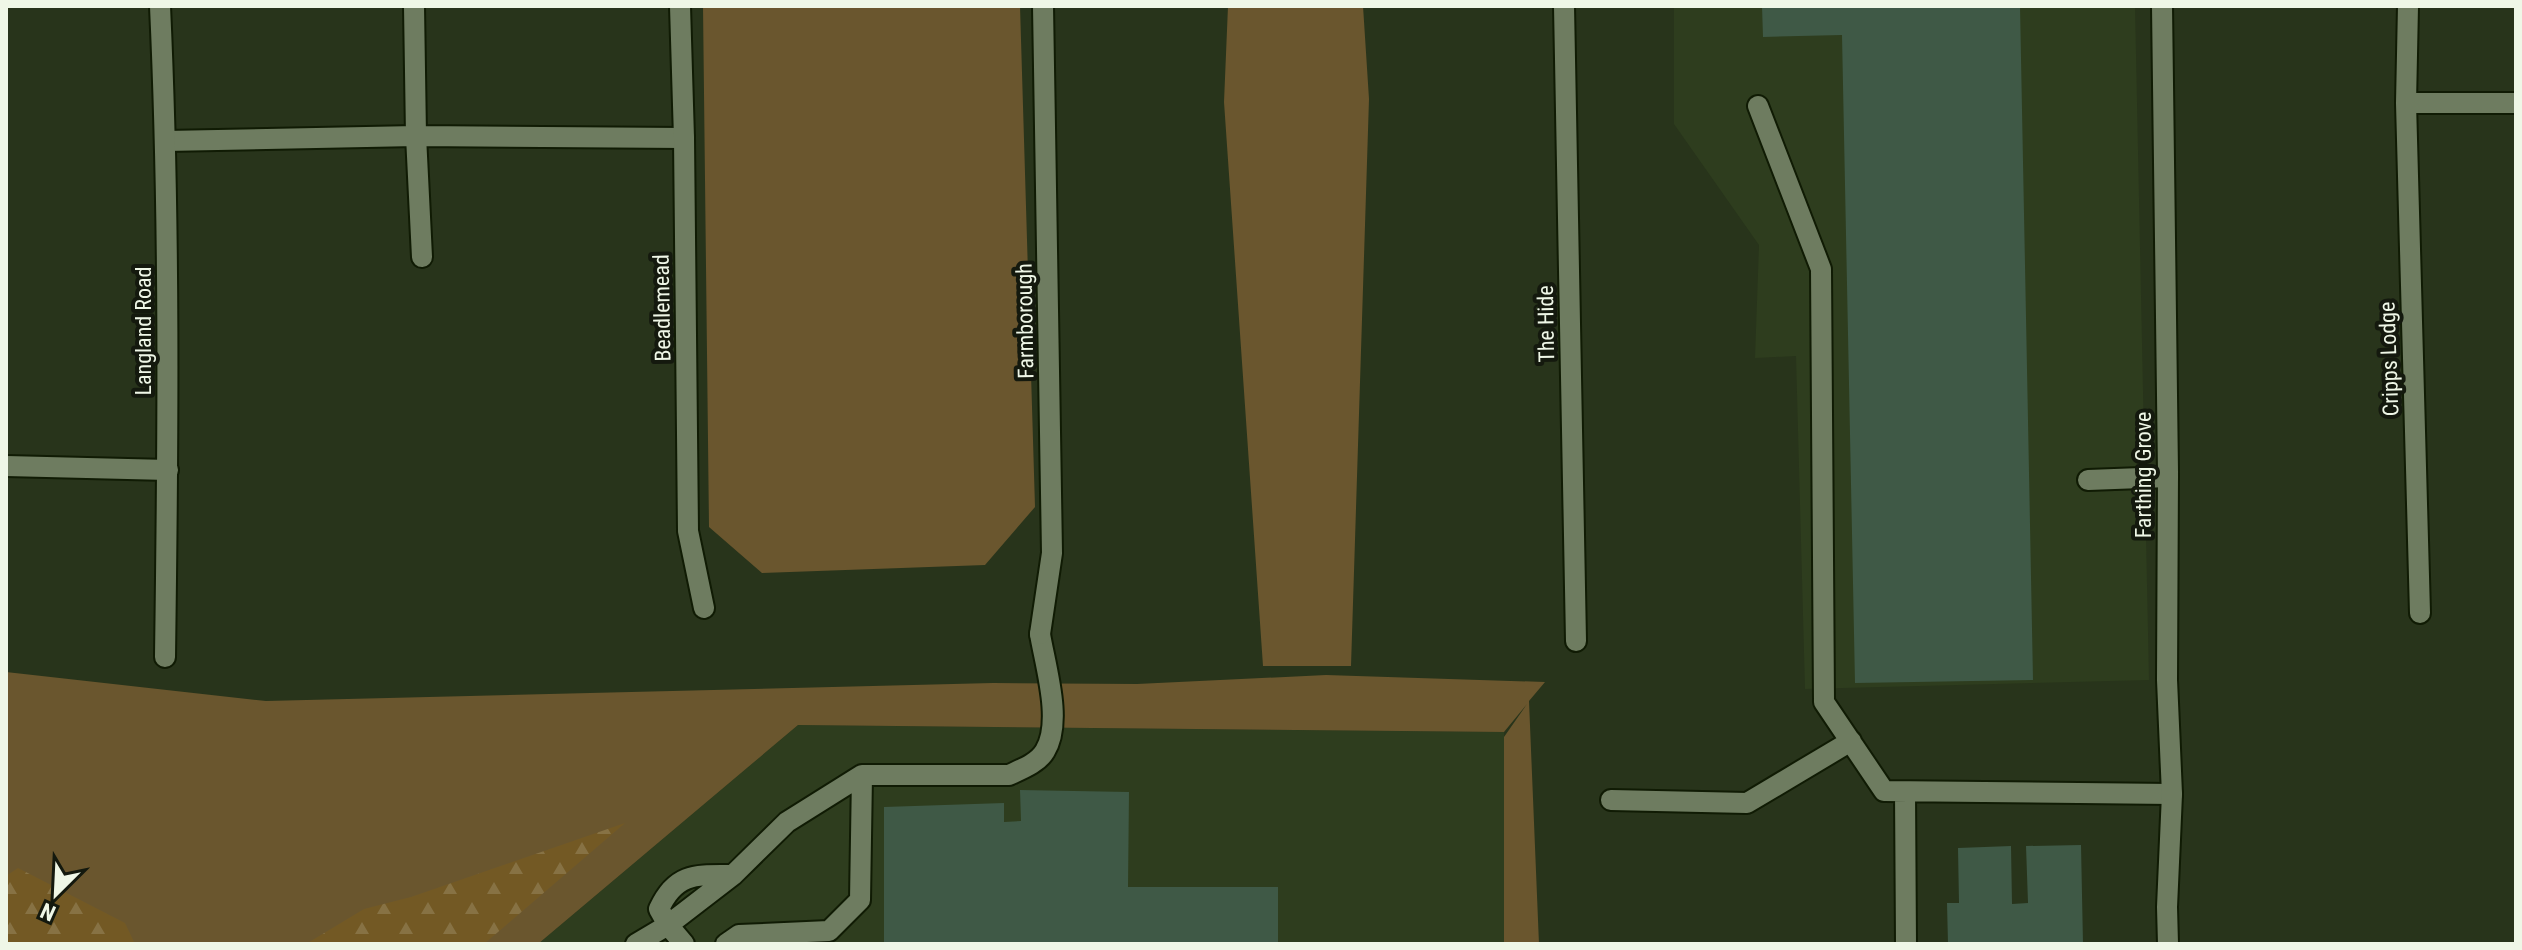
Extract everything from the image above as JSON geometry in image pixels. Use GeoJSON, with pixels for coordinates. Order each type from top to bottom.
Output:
{"type":"FeatureCollection","features":[{"type":"Feature","properties":{"kind":"street","name":"Langland Road"},"geometry":{"type":"LineString","coordinates":[[160,6],[166,141],[168,470],[165,657]]}},
{"type":"Feature","properties":{"kind":"street"},"geometry":{"type":"LineString","coordinates":[[414,6],[422,257]]}},
{"type":"Feature","properties":{"kind":"street","name":"Beadlemead"},"geometry":{"type":"LineString","coordinates":[[680,6],[688,531],[704,608]]}},
{"type":"Feature","properties":{"kind":"street","name":"Farmborough"},"geometry":{"type":"LineString","coordinates":[[862,775],[1009,775],[1030,765],[1045,752],[1052,732],[1052,701],[1040,634],[1052,553],[1043,6]]}},
{"type":"Feature","properties":{"kind":"street","name":"The Hide"},"geometry":{"type":"LineString","coordinates":[[1564,6],[1576,641]]}},
{"type":"Feature","properties":{"kind":"street","name":"Farthing Grove"},"geometry":{"type":"LineString","coordinates":[[2162,6],[2168,477],[2167,680],[2172,794],[2168,944]]}},
{"type":"Feature","properties":{"kind":"street","name":"Cripps Lodge"},"geometry":{"type":"LineString","coordinates":[[2408,6],[2406,103],[2420,613]]}},
{"type":"Feature","properties":{"kind":"street"},"geometry":{"type":"LineString","coordinates":[[2406,103],[2516,103]]}},
{"type":"Feature","properties":{"kind":"street"},"geometry":{"type":"LineString","coordinates":[[1758,106],[1821,269],[1824,702],[1884,791],[2172,794]]}},
{"type":"Feature","properties":{"kind":"street"},"geometry":{"type":"LineString","coordinates":[[166,141],[416,136],[684,138]]}},
{"type":"Feature","properties":{"kind":"street"},"geometry":{"type":"LineString","coordinates":[[6,466],[168,470]]}},
{"type":"Feature","properties":{"kind":"street"},"geometry":{"type":"LineString","coordinates":[[2088,480],[2168,477]]}},
{"type":"Feature","properties":{"kind":"street"},"geometry":{"type":"LineString","coordinates":[[1611,800],[1747,803],[1851,741]]}},
{"type":"Feature","properties":{"kind":"street"},"geometry":{"type":"LineString","coordinates":[[636,944],[668,925],[733,875],[787,822],[862,775]]}},
{"type":"Feature","properties":{"kind":"street"},"geometry":{"type":"LineString","coordinates":[[726,944],[739,935],[829,931],[860,900],[862,775]]}},
{"type":"Feature","properties":{"kind":"street"},"geometry":{"type":"LineString","coordinates":[[1905,792],[1906,944]]}},
{"type":"Feature","properties":{"kind":"street"},"geometry":{"type":"LineString","coordinates":[[668,925],[684,944]]}},
{"type":"Feature","properties":{"kind":"shaded area"},"geometry":{"type":"Polygon","coordinates":[[[703,6],[1020,6],[1035,507],[985,565],[762,573],[709,527],[703,6]]]}},
{"type":"Feature","properties":{"kind":"shaded area"},"geometry":{"type":"Polygon","coordinates":[[[1228,6],[1363,6],[1369,99],[1351,666],[1263,666],[1224,102],[1228,6]]]}},
{"type":"Feature","properties":{"kind":"shaded area"},"geometry":{"type":"Polygon","coordinates":[[[1674,6],[2135,6],[2149,680],[1805,689],[1796,356],[1755,358],[1759,245],[1674,124],[1674,6]]]}},
{"type":"Feature","properties":{"kind":"shaded area"},"geometry":{"type":"Polygon","coordinates":[[[6,672],[266,701],[993,683],[1137,684],[1326,675],[1545,682],[1529,701],[1539,944],[1504,944],[1504,737],[1527,704],[1504,732],[798,725],[538,944],[6,944],[6,672]]]}},
{"type":"Feature","properties":{"kind":"shaded area"},"geometry":{"type":"Polygon","coordinates":[[[798,725],[1504,732],[1504,944],[538,944],[798,725]]]}},
{"type":"Feature","properties":{"kind":"green space"},"geometry":{"type":"Polygon","coordinates":[[[625,823],[484,944],[306,944],[364,909],[411,897],[625,823]]]}},
{"type":"Feature","properties":{"kind":"green space"},"geometry":{"type":"Polygon","coordinates":[[[18,868],[125,923],[135,944],[6,944],[6,876],[18,868]]]}},
{"type":"Feature","properties":{"kind":"building"},"geometry":{"type":"Polygon","coordinates":[[[1762,6],[2020,6],[2033,680],[1855,683],[1842,35],[1763,37],[1762,6]]]}},
{"type":"Feature","properties":{"kind":"building"},"geometry":{"type":"Polygon","coordinates":[[[1020,790],[1129,792],[1128,887],[1278,887],[1278,944],[884,944],[884,807],[1004,803],[1004,822],[1021,821],[1020,790]]]}},
{"type":"Feature","properties":{"kind":"building"},"geometry":{"type":"Polygon","coordinates":[[[2081,845],[2083,944],[1948,944],[1947,903],[1959,903],[1958,848],[2011,846],[2012,904],[2028,903],[2026,846],[2081,845]]]}}]}
